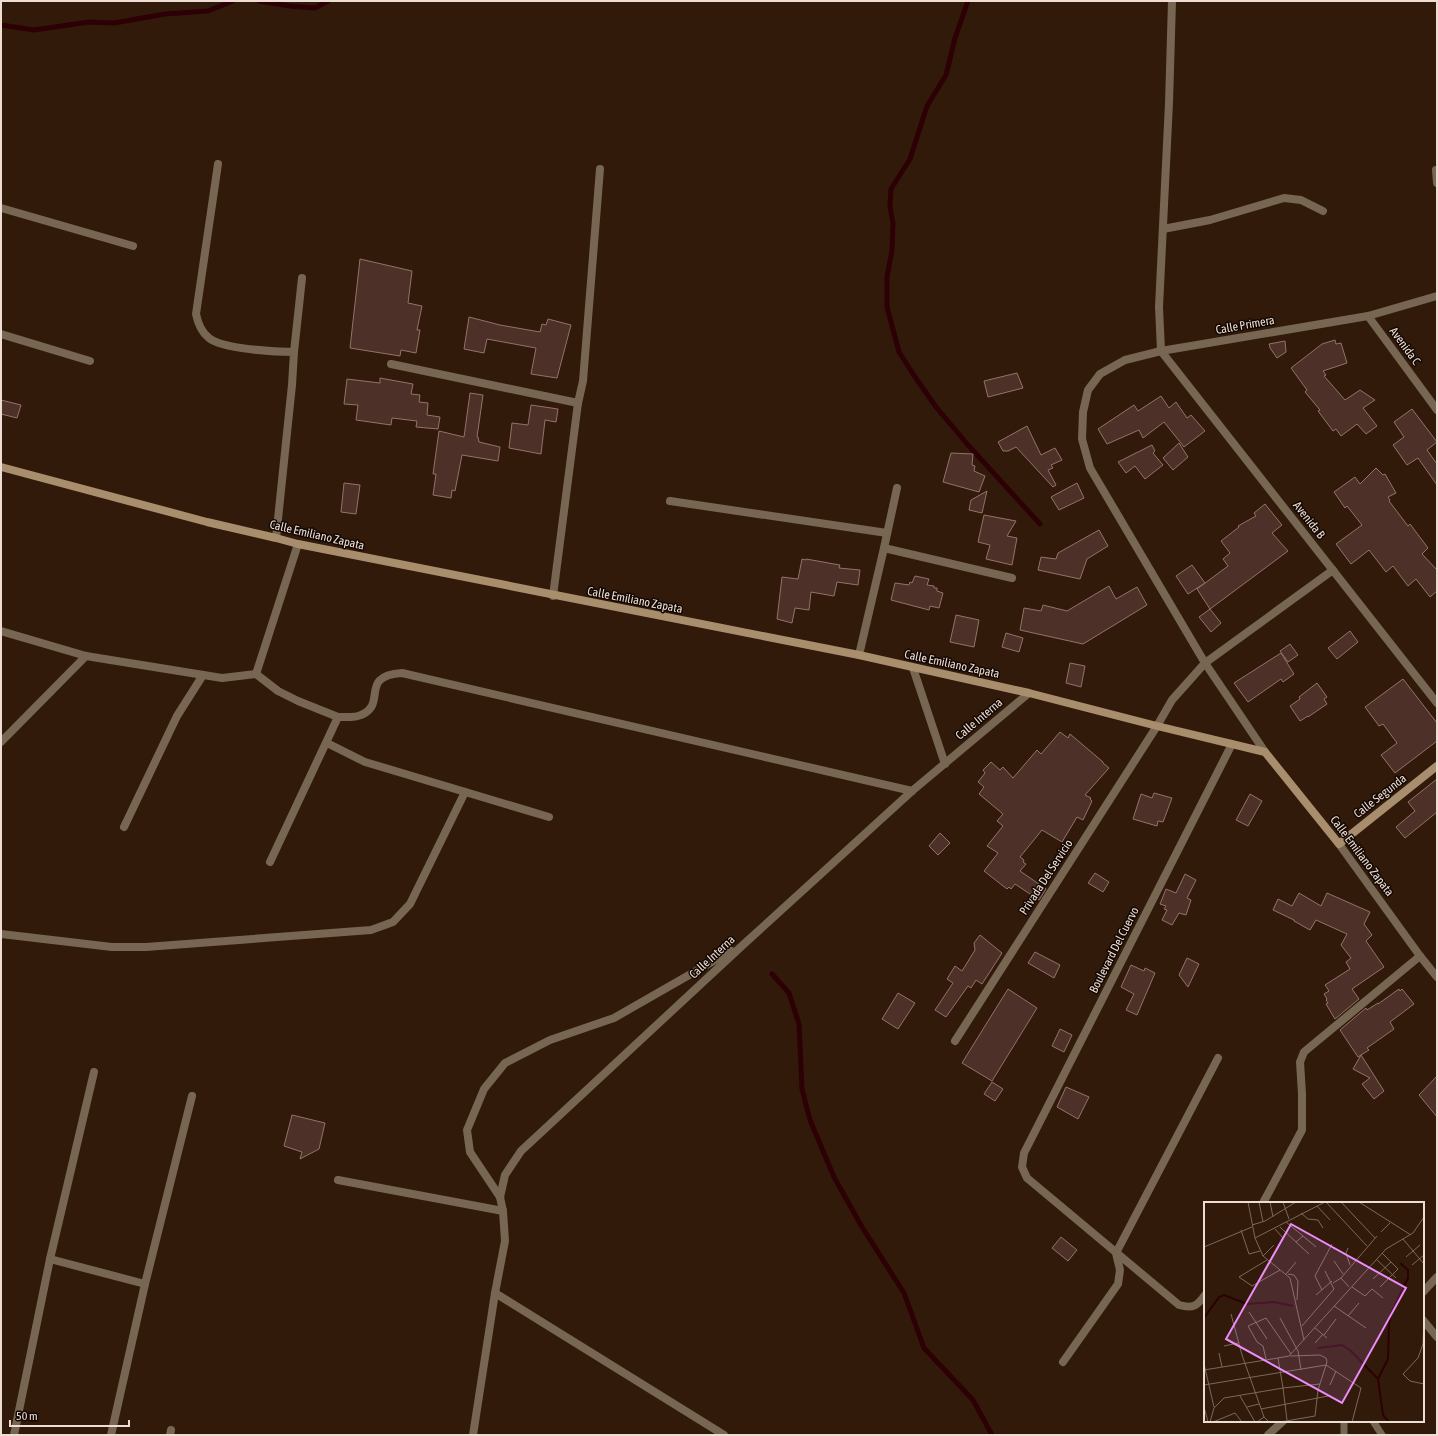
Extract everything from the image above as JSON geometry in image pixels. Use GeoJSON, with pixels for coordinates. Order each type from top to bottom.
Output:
{"type":"FeatureCollection","features":[{"type":"Feature","properties":{"kind":"main road","name":"Calle Emiliano Zapata"},"geometry":{"type":"LineString","coordinates":[[1,467],[207,522],[298,544],[859,656],[1029,693],[1265,752],[1339,844]]}},
{"type":"Feature","properties":{"kind":"main road","name":"Calle Segunda"},"geometry":{"type":"LineString","coordinates":[[1339,844],[1437,766]]}},
{"type":"Feature","properties":{"kind":"street"},"geometry":{"type":"LineString","coordinates":[[1161,351],[1159,307],[1169,103],[1172,1]]}},
{"type":"Feature","properties":{"kind":"street"},"geometry":{"type":"LineString","coordinates":[[218,164],[196,314],[200,328],[208,338],[218,344],[273,352],[294,352]]}},
{"type":"Feature","properties":{"kind":"street"},"geometry":{"type":"LineString","coordinates":[[553,596],[578,403],[584,381],[600,169]]}},
{"type":"Feature","properties":{"kind":"street"},"geometry":{"type":"LineString","coordinates":[[1436,170],[1437,183]]}},
{"type":"Feature","properties":{"kind":"street"},"geometry":{"type":"LineString","coordinates":[[1163,230],[1210,220],[1284,198],[1301,200],[1322,211]]}},
{"type":"Feature","properties":{"kind":"street"},"geometry":{"type":"LineString","coordinates":[[1,208],[133,246]]}},
{"type":"Feature","properties":{"kind":"street"},"geometry":{"type":"LineString","coordinates":[[276,538],[302,278]]}},
{"type":"Feature","properties":{"kind":"street","name":"Calle Primera"},"geometry":{"type":"LineString","coordinates":[[1083,412],[1088,390],[1100,374],[1126,360],[1161,351],[1368,316],[1437,296]]}},
{"type":"Feature","properties":{"kind":"street","name":"Avenida C"},"geometry":{"type":"LineString","coordinates":[[1368,316],[1437,410]]}},
{"type":"Feature","properties":{"kind":"street"},"geometry":{"type":"LineString","coordinates":[[1,334],[90,361]]}},
{"type":"Feature","properties":{"kind":"street","name":"Avenida B"},"geometry":{"type":"LineString","coordinates":[[1161,351],[1437,703]]}},
{"type":"Feature","properties":{"kind":"street"},"geometry":{"type":"LineString","coordinates":[[391,364],[578,403]]}},
{"type":"Feature","properties":{"kind":"street","name":"Calle Emiliano Zapata"},"geometry":{"type":"LineString","coordinates":[[1083,412],[1082,439],[1090,468],[1205,663],[1265,752]]}},
{"type":"Feature","properties":{"kind":"street"},"geometry":{"type":"LineString","coordinates":[[859,656],[888,534],[897,488]]}},
{"type":"Feature","properties":{"kind":"street"},"geometry":{"type":"LineString","coordinates":[[670,501],[888,534]]}},
{"type":"Feature","properties":{"kind":"street"},"geometry":{"type":"LineString","coordinates":[[256,674],[298,544]]}},
{"type":"Feature","properties":{"kind":"street"},"geometry":{"type":"LineString","coordinates":[[884,548],[1012,578]]}},
{"type":"Feature","properties":{"kind":"street","name":"Privada Del Servicio"},"geometry":{"type":"LineString","coordinates":[[955,1041],[1157,726],[1172,700],[1205,663],[1333,570]]}},
{"type":"Feature","properties":{"kind":"street"},"geometry":{"type":"LineString","coordinates":[[1,632],[86,656],[222,678],[256,674],[278,691],[298,701],[338,717],[360,715],[369,709],[374,703],[376,686],[383,677],[391,674],[402,673],[912,791]]}},
{"type":"Feature","properties":{"kind":"street"},"geometry":{"type":"LineString","coordinates":[[1,742],[86,656]]}},
{"type":"Feature","properties":{"kind":"street","name":"Calle Interna"},"geometry":{"type":"LineString","coordinates":[[913,668],[945,764]]}},
{"type":"Feature","properties":{"kind":"street"},"geometry":{"type":"LineString","coordinates":[[124,827],[177,716],[203,675]]}},
{"type":"Feature","properties":{"kind":"street","name":"Calle Interna"},"geometry":{"type":"LineString","coordinates":[[500,1197],[505,1176],[521,1152],[744,944],[912,791],[1029,693]]}},
{"type":"Feature","properties":{"kind":"street"},"geometry":{"type":"LineString","coordinates":[[270,862],[338,717]]}},
{"type":"Feature","properties":{"kind":"street"},"geometry":{"type":"LineString","coordinates":[[327,743],[365,762],[549,817]]}},
{"type":"Feature","properties":{"kind":"street","name":"Boulevard Del Cuervo"},"geometry":{"type":"LineString","coordinates":[[1116,1253],[1027,1178],[1022,1168],[1024,1153],[1232,744]]}},
{"type":"Feature","properties":{"kind":"street"},"geometry":{"type":"LineString","coordinates":[[1,934],[112,947],[146,947],[371,930],[393,922],[410,904],[465,792]]}},
{"type":"Feature","properties":{"kind":"street","name":"Calle Emiliano Zapata"},"geometry":{"type":"LineString","coordinates":[[1339,844],[1437,978]]}},
{"type":"Feature","properties":{"kind":"street"},"geometry":{"type":"LineString","coordinates":[[472,1435],[505,1241],[503,1211],[500,1197],[470,1152],[467,1130],[484,1090],[505,1063],[550,1040],[614,1018],[744,944]]}},
{"type":"Feature","properties":{"kind":"street"},"geometry":{"type":"LineString","coordinates":[[1265,1202],[1302,1130],[1300,1062],[1304,1052],[1420,956]]}},
{"type":"Feature","properties":{"kind":"street"},"geometry":{"type":"LineString","coordinates":[[1063,1362],[1118,1284],[1120,1270],[1116,1253],[1218,1058]]}},
{"type":"Feature","properties":{"kind":"street"},"geometry":{"type":"LineString","coordinates":[[14,1435],[50,1259],[94,1072]]}},
{"type":"Feature","properties":{"kind":"street"},"geometry":{"type":"LineString","coordinates":[[111,1435],[145,1284],[192,1096]]}},
{"type":"Feature","properties":{"kind":"street"},"geometry":{"type":"LineString","coordinates":[[338,1180],[503,1211]]}},
{"type":"Feature","properties":{"kind":"street"},"geometry":{"type":"LineString","coordinates":[[1116,1253],[1179,1305],[1188,1308],[1198,1304],[1204,1296]]}},
{"type":"Feature","properties":{"kind":"street"},"geometry":{"type":"LineString","coordinates":[[50,1259],[145,1284]]}},
{"type":"Feature","properties":{"kind":"street"},"geometry":{"type":"LineString","coordinates":[[1424,1291],[1437,1277]]}},
{"type":"Feature","properties":{"kind":"street"},"geometry":{"type":"LineString","coordinates":[[495,1293],[724,1435]]}},
{"type":"Feature","properties":{"kind":"street"},"geometry":{"type":"LineString","coordinates":[[1424,1321],[1437,1337]]}},
{"type":"Feature","properties":{"kind":"street"},"geometry":{"type":"LineString","coordinates":[[1268,1435],[1282,1422]]}},
{"type":"Feature","properties":{"kind":"lane"},"geometry":{"type":"LineString","coordinates":[[1344,1422],[1344,1435]]}},
{"type":"Feature","properties":{"kind":"lane"},"geometry":{"type":"LineString","coordinates":[[1374,1422],[1382,1435]]}},
{"type":"Feature","properties":{"kind":"building"},"geometry":{"type":"Polygon","coordinates":[[[360,259],[412,271],[408,303],[422,306],[417,330],[420,330],[416,353],[401,350],[400,356],[350,348],[360,259]]]}},
{"type":"Feature","properties":{"kind":"building"},"geometry":{"type":"Polygon","coordinates":[[[469,317],[500,325],[540,332],[542,324],[546,325],[548,319],[571,325],[557,378],[531,374],[536,348],[487,339],[484,353],[464,349],[469,317]]]}},
{"type":"Feature","properties":{"kind":"building"},"geometry":{"type":"Polygon","coordinates":[[[1335,340],[1336,344],[1341,343],[1347,363],[1323,371],[1326,375],[1324,376],[1345,400],[1360,390],[1375,400],[1363,408],[1377,426],[1366,434],[1357,424],[1341,436],[1336,429],[1333,431],[1318,411],[1320,410],[1305,392],[1307,390],[1291,368],[1322,344],[1335,340]]]}},
{"type":"Feature","properties":{"kind":"building"},"geometry":{"type":"Polygon","coordinates":[[[1285,341],[1286,352],[1277,358],[1269,344],[1285,341]]]}},
{"type":"Feature","properties":{"kind":"building"},"geometry":{"type":"Polygon","coordinates":[[[1017,373],[1023,388],[988,397],[984,381],[1017,373]]]}},
{"type":"Feature","properties":{"kind":"building"},"geometry":{"type":"Polygon","coordinates":[[[380,378],[413,384],[411,394],[420,395],[419,402],[428,403],[427,415],[440,417],[438,429],[416,427],[417,421],[392,418],[391,425],[356,420],[358,405],[344,404],[347,379],[380,383],[380,378]]]}},
{"type":"Feature","properties":{"kind":"building"},"geometry":{"type":"Polygon","coordinates":[[[470,393],[483,395],[477,437],[479,442],[500,447],[498,461],[462,455],[455,491],[452,490],[451,498],[433,495],[436,474],[433,474],[439,431],[464,437],[470,393]]]}},
{"type":"Feature","properties":{"kind":"building"},"geometry":{"type":"Polygon","coordinates":[[[1161,396],[1169,408],[1176,402],[1187,418],[1191,415],[1205,431],[1184,447],[1164,422],[1143,438],[1139,430],[1107,444],[1098,429],[1134,405],[1138,411],[1161,396]]]}},
{"type":"Feature","properties":{"kind":"building"},"geometry":{"type":"Polygon","coordinates":[[[1,400],[21,405],[17,418],[1,414],[1,400]]]}},
{"type":"Feature","properties":{"kind":"building"},"geometry":{"type":"Polygon","coordinates":[[[531,405],[558,409],[556,422],[545,420],[541,454],[509,448],[512,423],[528,425],[531,405]]]}},
{"type":"Feature","properties":{"kind":"building"},"geometry":{"type":"Polygon","coordinates":[[[1412,409],[1437,442],[1427,450],[1437,464],[1437,485],[1418,458],[1407,465],[1393,445],[1404,437],[1394,422],[1412,409]]]}},
{"type":"Feature","properties":{"kind":"building"},"geometry":{"type":"Polygon","coordinates":[[[1027,426],[1041,455],[1055,448],[1062,460],[1051,465],[1053,468],[1048,470],[1056,485],[1053,487],[1016,447],[1008,451],[1003,451],[998,442],[1027,426]]]}},
{"type":"Feature","properties":{"kind":"building"},"geometry":{"type":"Polygon","coordinates":[[[1179,443],[1188,457],[1173,470],[1163,458],[1179,443]]]}},
{"type":"Feature","properties":{"kind":"building"},"geometry":{"type":"Polygon","coordinates":[[[1152,445],[1155,451],[1153,453],[1163,465],[1145,479],[1135,466],[1126,473],[1118,462],[1152,445]]]}},
{"type":"Feature","properties":{"kind":"building"},"geometry":{"type":"Polygon","coordinates":[[[951,453],[973,454],[972,465],[975,466],[974,471],[985,476],[979,492],[943,482],[951,453]]]}},
{"type":"Feature","properties":{"kind":"building"},"geometry":{"type":"Polygon","coordinates":[[[1376,468],[1383,475],[1385,474],[1396,493],[1388,497],[1390,500],[1389,501],[1408,526],[1410,524],[1428,548],[1422,554],[1437,570],[1437,591],[1430,597],[1416,579],[1408,586],[1393,566],[1386,572],[1369,550],[1351,564],[1336,544],[1362,525],[1347,506],[1345,508],[1334,492],[1355,477],[1360,484],[1376,468]]]}},
{"type":"Feature","properties":{"kind":"building"},"geometry":{"type":"Polygon","coordinates":[[[344,483],[360,485],[356,514],[341,512],[344,483]]]}},
{"type":"Feature","properties":{"kind":"building"},"geometry":{"type":"Polygon","coordinates":[[[1077,483],[1084,498],[1059,510],[1051,497],[1077,483]]]}},
{"type":"Feature","properties":{"kind":"building"},"geometry":{"type":"Polygon","coordinates":[[[987,491],[982,513],[969,510],[971,500],[987,491]]]}},
{"type":"Feature","properties":{"kind":"building"},"geometry":{"type":"Polygon","coordinates":[[[1265,504],[1282,525],[1272,533],[1288,551],[1210,609],[1197,589],[1228,566],[1223,559],[1230,553],[1221,541],[1239,527],[1238,526],[1256,516],[1254,513],[1265,504]]]}},
{"type":"Feature","properties":{"kind":"building"},"geometry":{"type":"Polygon","coordinates":[[[984,515],[1016,521],[1007,536],[1017,538],[1012,565],[986,559],[990,545],[978,542],[984,515]]]}},
{"type":"Feature","properties":{"kind":"building"},"geometry":{"type":"Polygon","coordinates":[[[1099,530],[1108,546],[1087,559],[1080,579],[1038,570],[1041,557],[1056,559],[1058,553],[1099,530]]]}},
{"type":"Feature","properties":{"kind":"building"},"geometry":{"type":"Polygon","coordinates":[[[802,559],[840,565],[839,568],[860,570],[858,585],[837,582],[834,596],[811,592],[809,610],[795,608],[792,623],[777,619],[782,577],[798,579],[802,559]]]}},
{"type":"Feature","properties":{"kind":"building"},"geometry":{"type":"Polygon","coordinates":[[[1192,565],[1205,583],[1188,594],[1176,576],[1192,565]]]}},
{"type":"Feature","properties":{"kind":"building"},"geometry":{"type":"Polygon","coordinates":[[[915,576],[929,579],[927,585],[934,586],[934,588],[937,588],[937,591],[943,593],[939,608],[930,606],[929,610],[891,600],[895,583],[909,585],[910,582],[912,583],[915,576]]]}},
{"type":"Feature","properties":{"kind":"building"},"geometry":{"type":"Polygon","coordinates":[[[1109,586],[1116,599],[1137,587],[1147,605],[1083,644],[1020,630],[1024,608],[1041,611],[1043,605],[1067,611],[1109,586]]]}},
{"type":"Feature","properties":{"kind":"building"},"geometry":{"type":"Polygon","coordinates":[[[1210,609],[1221,623],[1211,632],[1199,617],[1210,609]]]}},
{"type":"Feature","properties":{"kind":"building"},"geometry":{"type":"Polygon","coordinates":[[[956,615],[979,620],[974,647],[950,642],[956,615]]]}},
{"type":"Feature","properties":{"kind":"building"},"geometry":{"type":"Polygon","coordinates":[[[1350,631],[1358,642],[1337,659],[1328,648],[1350,631]]]}},
{"type":"Feature","properties":{"kind":"building"},"geometry":{"type":"Polygon","coordinates":[[[1006,633],[1023,638],[1019,652],[1002,647],[1006,633]]]}},
{"type":"Feature","properties":{"kind":"building"},"geometry":{"type":"Polygon","coordinates":[[[1290,644],[1298,655],[1288,662],[1280,651],[1290,644]]]}},
{"type":"Feature","properties":{"kind":"building"},"geometry":{"type":"Polygon","coordinates":[[[1281,653],[1294,674],[1283,682],[1281,679],[1248,702],[1234,683],[1281,653]]]}},
{"type":"Feature","properties":{"kind":"building"},"geometry":{"type":"Polygon","coordinates":[[[1070,663],[1085,666],[1081,687],[1066,683],[1070,663]]]}},
{"type":"Feature","properties":{"kind":"building"},"geometry":{"type":"Polygon","coordinates":[[[1403,679],[1437,723],[1437,741],[1395,773],[1381,755],[1397,743],[1383,724],[1379,726],[1365,707],[1403,679]]]}},
{"type":"Feature","properties":{"kind":"building"},"geometry":{"type":"Polygon","coordinates":[[[1317,683],[1327,697],[1324,699],[1327,704],[1300,721],[1290,706],[1317,683]]]}},
{"type":"Feature","properties":{"kind":"building"},"geometry":{"type":"Polygon","coordinates":[[[1060,732],[1068,738],[1070,734],[1109,768],[1085,795],[1091,798],[1090,799],[1092,801],[1083,820],[1077,817],[1062,842],[1042,830],[1020,857],[1026,864],[1020,871],[1046,889],[1039,900],[1015,884],[1011,889],[1009,887],[1007,889],[984,871],[998,853],[987,846],[1003,826],[997,821],[1003,814],[979,794],[984,787],[978,782],[985,773],[983,770],[991,762],[1000,770],[1003,767],[1013,778],[1037,750],[1041,754],[1060,732]]]}},
{"type":"Feature","properties":{"kind":"building"},"geometry":{"type":"Polygon","coordinates":[[[1437,779],[1437,812],[1405,838],[1396,827],[1415,811],[1408,802],[1437,779]]]}},
{"type":"Feature","properties":{"kind":"building"},"geometry":{"type":"Polygon","coordinates":[[[1154,793],[1172,798],[1163,822],[1158,821],[1157,826],[1133,819],[1141,794],[1152,798],[1154,793]]]}},
{"type":"Feature","properties":{"kind":"building"},"geometry":{"type":"Polygon","coordinates":[[[1250,794],[1262,801],[1248,826],[1236,820],[1250,794]]]}},
{"type":"Feature","properties":{"kind":"building"},"geometry":{"type":"Polygon","coordinates":[[[940,833],[950,843],[938,855],[929,846],[940,833]]]}},
{"type":"Feature","properties":{"kind":"building"},"geometry":{"type":"Polygon","coordinates":[[[1095,873],[1109,882],[1103,892],[1088,883],[1095,873]]]}},
{"type":"Feature","properties":{"kind":"building"},"geometry":{"type":"Polygon","coordinates":[[[1185,874],[1196,880],[1187,898],[1191,900],[1186,915],[1179,913],[1172,925],[1162,920],[1167,910],[1164,909],[1166,906],[1160,904],[1166,889],[1176,893],[1185,874]]]}},
{"type":"Feature","properties":{"kind":"building"},"geometry":{"type":"Polygon","coordinates":[[[1299,893],[1321,906],[1327,893],[1370,912],[1364,924],[1372,935],[1366,941],[1384,967],[1352,989],[1359,999],[1335,1019],[1326,1004],[1328,1003],[1324,994],[1329,991],[1325,985],[1350,969],[1346,962],[1351,958],[1341,945],[1347,934],[1316,920],[1310,930],[1273,910],[1278,899],[1292,906],[1299,893]]]}},
{"type":"Feature","properties":{"kind":"building"},"geometry":{"type":"Polygon","coordinates":[[[980,935],[1002,953],[982,984],[976,980],[971,988],[968,986],[946,1017],[935,1010],[953,983],[947,979],[955,966],[962,971],[975,950],[974,943],[980,935]]]}},
{"type":"Feature","properties":{"kind":"building"},"geometry":{"type":"Polygon","coordinates":[[[1035,952],[1060,965],[1054,978],[1028,963],[1035,952]]]}},
{"type":"Feature","properties":{"kind":"building"},"geometry":{"type":"Polygon","coordinates":[[[1187,958],[1199,964],[1188,987],[1179,975],[1187,958]]]}},
{"type":"Feature","properties":{"kind":"building"},"geometry":{"type":"Polygon","coordinates":[[[1131,965],[1144,971],[1145,968],[1155,973],[1137,1015],[1126,1010],[1134,994],[1121,987],[1131,965]]]}},
{"type":"Feature","properties":{"kind":"building"},"geometry":{"type":"Polygon","coordinates":[[[1008,989],[1037,1008],[992,1081],[962,1063],[1008,989]]]}},
{"type":"Feature","properties":{"kind":"building"},"geometry":{"type":"Polygon","coordinates":[[[1399,989],[1400,991],[1402,989],[1414,1004],[1390,1022],[1394,1029],[1367,1048],[1369,1050],[1358,1057],[1340,1030],[1366,1008],[1367,1010],[1399,989]]]}},
{"type":"Feature","properties":{"kind":"building"},"geometry":{"type":"Polygon","coordinates":[[[898,993],[915,1003],[898,1029],[882,1019],[898,993]]]}},
{"type":"Feature","properties":{"kind":"building"},"geometry":{"type":"Polygon","coordinates":[[[1060,1029],[1072,1035],[1064,1052],[1052,1046],[1060,1029]]]}},
{"type":"Feature","properties":{"kind":"building"},"geometry":{"type":"Polygon","coordinates":[[[1361,1055],[1384,1091],[1374,1099],[1362,1084],[1370,1078],[1353,1069],[1361,1055]]]}},
{"type":"Feature","properties":{"kind":"building"},"geometry":{"type":"Polygon","coordinates":[[[1437,1076],[1437,1117],[1419,1095],[1437,1076]]]}},
{"type":"Feature","properties":{"kind":"building"},"geometry":{"type":"Polygon","coordinates":[[[992,1082],[1003,1089],[995,1101],[984,1094],[992,1082]]]}},
{"type":"Feature","properties":{"kind":"building"},"geometry":{"type":"Polygon","coordinates":[[[1066,1087],[1089,1097],[1078,1119],[1057,1107],[1066,1087]]]}},
{"type":"Feature","properties":{"kind":"building"},"geometry":{"type":"Polygon","coordinates":[[[292,1115],[325,1123],[319,1149],[300,1159],[302,1152],[284,1146],[292,1115]]]}},
{"type":"Feature","properties":{"kind":"building"},"geometry":{"type":"Polygon","coordinates":[[[1061,1237],[1077,1250],[1068,1261],[1052,1248],[1061,1237]]]}},
{"type":"Feature","properties":{"kind":"waterway"},"geometry":{"type":"LineString","coordinates":[[1,25],[34,30],[89,22],[114,23],[165,14],[208,11],[233,1]]}},
{"type":"Feature","properties":{"kind":"waterway"},"geometry":{"type":"LineString","coordinates":[[259,1],[315,8],[328,1]]}},
{"type":"Feature","properties":{"kind":"waterway"},"geometry":{"type":"LineString","coordinates":[[968,1],[955,38],[946,75],[927,106],[910,159],[891,189],[890,207],[893,223],[892,250],[887,277],[887,307],[899,352],[936,407],[968,445],[1040,524]]}},
{"type":"Feature","properties":{"kind":"waterway"},"geometry":{"type":"LineString","coordinates":[[772,974],[789,993],[799,1024],[802,1089],[810,1120],[834,1177],[862,1227],[904,1293],[924,1348],[973,1400],[992,1435]]}}]}
